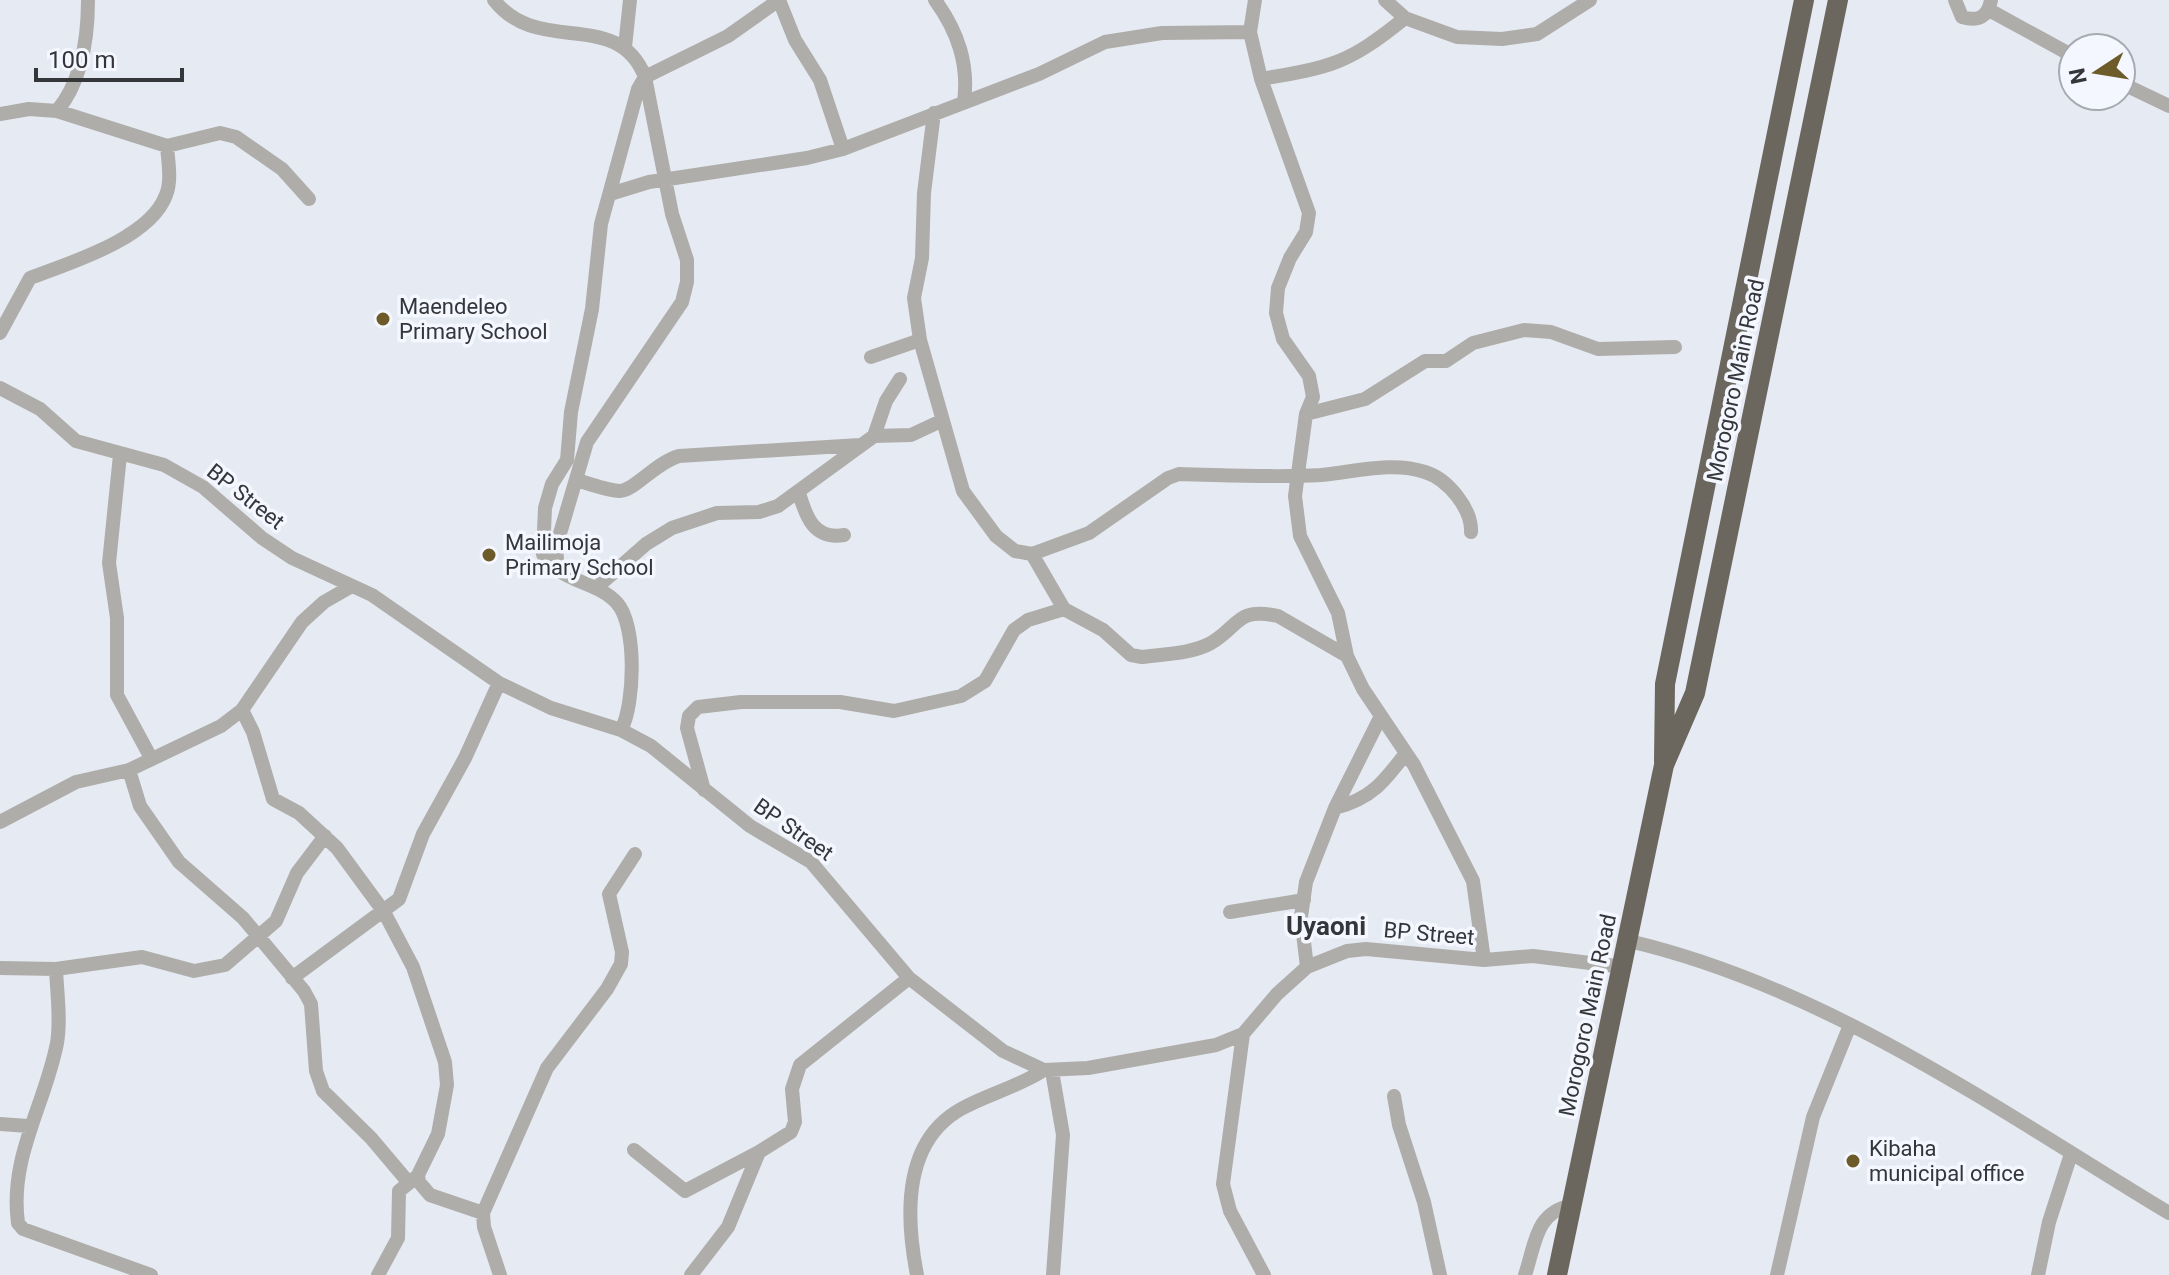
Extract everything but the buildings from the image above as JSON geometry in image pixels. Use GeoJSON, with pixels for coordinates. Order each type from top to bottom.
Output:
{"type":"FeatureCollection","features":[{"type":"Feature","properties":{"kind":"highway","name":"Morogoro Main Road"},"geometry":{"type":"LineString","coordinates":[[1557,1275],[1664,765],[1665,684],[1804,0]]}},
{"type":"Feature","properties":{"kind":"highway","name":"Morogoro Main Road"},"geometry":{"type":"LineString","coordinates":[[1664,765],[1695,693],[1838,0]]}},
{"type":"Feature","properties":{"kind":"street"},"geometry":{"type":"LineString","coordinates":[[57,111],[74,86],[83,52],[88,0]]}},
{"type":"Feature","properties":{"kind":"street"},"geometry":{"type":"LineString","coordinates":[[494,0],[504,13],[535,30],[591,35],[625,47],[637,57],[645,77],[664,180],[687,260],[682,302],[587,442],[556,547],[558,570]]}},
{"type":"Feature","properties":{"kind":"street"},"geometry":{"type":"LineString","coordinates":[[625,47],[630,0]]}},
{"type":"Feature","properties":{"kind":"street"},"geometry":{"type":"LineString","coordinates":[[621,730],[632,681],[629,635],[617,602],[596,588],[573,581],[548,565],[543,554],[545,508],[552,484],[567,460],[571,412],[592,309],[601,224],[638,89],[645,77],[728,36],[779,0],[795,40],[820,80],[843,149]]}},
{"type":"Feature","properties":{"kind":"street"},"geometry":{"type":"LineString","coordinates":[[935,0],[956,36],[965,64],[964,102]]}},
{"type":"Feature","properties":{"kind":"street"},"geometry":{"type":"LineString","coordinates":[[1255,0],[1250,32],[1261,79],[1309,213],[1306,232],[1290,258],[1278,288],[1276,313],[1283,339],[1309,376],[1313,397],[1306,414],[1297,474],[1295,496],[1300,536],[1338,613],[1347,656],[1406,753],[1473,881],[1484,960]]}},
{"type":"Feature","properties":{"kind":"street"},"geometry":{"type":"LineString","coordinates":[[1385,0],[1405,18],[1457,37],[1502,39],[1537,34],[1590,0]]}},
{"type":"Feature","properties":{"kind":"street"},"geometry":{"type":"LineString","coordinates":[[1955,0],[1962,17],[1972,20],[1982,18],[1990,5],[2057,46]]}},
{"type":"Feature","properties":{"kind":"street"},"geometry":{"type":"LineString","coordinates":[[1261,79],[1336,65],[1363,52],[1405,18]]}},
{"type":"Feature","properties":{"kind":"street"},"geometry":{"type":"LineString","coordinates":[[610,194],[664,180],[807,158],[843,149],[1039,74],[1105,42],[1152,34],[1250,32]]}},
{"type":"Feature","properties":{"kind":"street"},"geometry":{"type":"LineString","coordinates":[[2137,91],[2169,106]]}},
{"type":"Feature","properties":{"kind":"street"},"geometry":{"type":"LineString","coordinates":[[0,114],[29,109],[57,111],[167,146],[220,133],[236,137],[275,163],[309,199]]}},
{"type":"Feature","properties":{"kind":"street"},"geometry":{"type":"LineString","coordinates":[[934,113],[924,193],[922,258],[914,298],[920,340],[963,491],[996,536],[1015,551],[1032,554],[1089,533],[1168,478],[1179,474],[1297,474],[1379,467],[1427,472],[1459,498],[1468,512],[1471,532]]}},
{"type":"Feature","properties":{"kind":"street"},"geometry":{"type":"LineString","coordinates":[[0,333],[30,278],[105,249],[146,221],[161,206],[167,194],[167,146]]}},
{"type":"Feature","properties":{"kind":"street"},"geometry":{"type":"LineString","coordinates":[[1306,414],[1365,399],[1425,361],[1446,361],[1473,343],[1524,330],[1551,332],[1598,349],[1675,347]]}},
{"type":"Feature","properties":{"kind":"street"},"geometry":{"type":"LineString","coordinates":[[871,357],[920,340]]}},
{"type":"Feature","properties":{"kind":"street"},"geometry":{"type":"LineString","coordinates":[[874,436],[886,401],[900,379]]}},
{"type":"Feature","properties":{"kind":"street","name":"BP Street"},"geometry":{"type":"LineString","coordinates":[[0,388],[40,409],[76,441],[164,465],[203,487],[231,515],[292,558],[394,608],[499,683],[551,708],[621,730],[651,746],[750,826],[811,862],[909,978],[1003,1051],[1048,1070]]}},
{"type":"Feature","properties":{"kind":"street"},"geometry":{"type":"LineString","coordinates":[[596,588],[646,544],[672,528],[717,513],[759,512],[778,506],[874,436],[911,435],[941,421]]}},
{"type":"Feature","properties":{"kind":"street"},"geometry":{"type":"LineString","coordinates":[[577,480],[619,491],[629,489],[651,468],[679,456],[860,445]]}},
{"type":"Feature","properties":{"kind":"street"},"geometry":{"type":"LineString","coordinates":[[120,455],[109,563],[117,618],[117,695],[151,758]]}},
{"type":"Feature","properties":{"kind":"street"},"geometry":{"type":"LineString","coordinates":[[799,493],[805,514],[817,531],[833,537],[844,535]]}},
{"type":"Feature","properties":{"kind":"street"},"geometry":{"type":"LineString","coordinates":[[1032,554],[1064,609],[1103,630],[1131,655],[1142,657],[1212,642],[1238,618],[1265,613],[1278,616],[1347,656]]}},
{"type":"Feature","properties":{"kind":"street"},"geometry":{"type":"LineString","coordinates":[[0,822],[76,782],[129,770],[221,726],[242,710],[302,622],[324,602],[352,586]]}},
{"type":"Feature","properties":{"kind":"street"},"geometry":{"type":"LineString","coordinates":[[704,790],[687,728],[689,716],[698,707],[741,702],[840,702],[894,711],[961,696],[985,681],[1014,630],[1028,620],[1064,609]]}},
{"type":"Feature","properties":{"kind":"street"},"geometry":{"type":"LineString","coordinates":[[292,978],[399,899],[407,886],[423,834],[465,758],[499,683]]}},
{"type":"Feature","properties":{"kind":"street"},"geometry":{"type":"LineString","coordinates":[[242,710],[253,732],[273,799],[299,813],[325,836],[384,912],[413,967],[445,1062],[447,1085],[438,1134],[409,1183],[398,1238],[378,1275]]}},
{"type":"Feature","properties":{"kind":"street"},"geometry":{"type":"LineString","coordinates":[[1307,967],[1301,917],[1310,872],[1335,808],[1381,716]]}},
{"type":"Feature","properties":{"kind":"street"},"geometry":{"type":"LineString","coordinates":[[1335,808],[1361,802],[1380,786],[1406,753]]}},
{"type":"Feature","properties":{"kind":"street"},"geometry":{"type":"LineString","coordinates":[[129,770],[140,806],[179,862],[243,918],[311,1004],[316,1071],[323,1091],[371,1138],[409,1183],[419,1182],[430,1195],[483,1213]]}},
{"type":"Feature","properties":{"kind":"street"},"geometry":{"type":"LineString","coordinates":[[0,968],[56,969],[142,957],[194,971],[208,971],[225,965],[258,940],[276,921],[297,873],[325,836]]}},
{"type":"Feature","properties":{"kind":"street"},"geometry":{"type":"LineString","coordinates":[[500,1275],[484,1227],[483,1213],[547,1068],[607,989],[621,964],[622,952],[609,894],[635,854]]}},
{"type":"Feature","properties":{"kind":"street"},"geometry":{"type":"LineString","coordinates":[[1230,912],[1304,900]]}},
{"type":"Feature","properties":{"kind":"street"},"geometry":{"type":"LineString","coordinates":[[1629,941],[1703,961],[1850,1025],[2169,1213]]}},
{"type":"Feature","properties":{"kind":"street","name":"BP Street"},"geometry":{"type":"LineString","coordinates":[[1243,1034],[1277,994],[1307,967],[1347,951],[1366,949],[1484,960],[1533,956],[1623,967]]}},
{"type":"Feature","properties":{"kind":"street"},"geometry":{"type":"LineString","coordinates":[[56,969],[57,1044],[28,1126],[17,1199],[18,1223],[23,1229],[151,1275]]}},
{"type":"Feature","properties":{"kind":"street"},"geometry":{"type":"LineString","coordinates":[[634,1150],[685,1191],[781,1141],[795,1122],[792,1089],[800,1065],[909,978]]}},
{"type":"Feature","properties":{"kind":"street"},"geometry":{"type":"LineString","coordinates":[[1777,1275],[1813,1117],[1850,1025]]}},
{"type":"Feature","properties":{"kind":"street"},"geometry":{"type":"LineString","coordinates":[[917,1275],[909,1234],[913,1171],[938,1127],[959,1109],[1020,1085],[1048,1070],[1216,1045],[1243,1034],[1223,1184],[1230,1211],[1264,1275]]}},
{"type":"Feature","properties":{"kind":"street"},"geometry":{"type":"LineString","coordinates":[[1048,1070],[1063,1135],[1053,1275]]}},
{"type":"Feature","properties":{"kind":"street"},"geometry":{"type":"LineString","coordinates":[[1394,1096],[1424,1202],[1440,1275]]}},
{"type":"Feature","properties":{"kind":"street"},"geometry":{"type":"LineString","coordinates":[[0,1124],[28,1126]]}},
{"type":"Feature","properties":{"kind":"street"},"geometry":{"type":"LineString","coordinates":[[691,1275],[728,1227],[759,1152]]}},
{"type":"Feature","properties":{"kind":"street"},"geometry":{"type":"LineString","coordinates":[[2038,1275],[2049,1222],[2071,1154]]}},
{"type":"Feature","properties":{"kind":"street"},"geometry":{"type":"LineString","coordinates":[[1525,1275],[1545,1217],[1554,1209],[1572,1205]]}},
{"type":"Feature","properties":{"kind":"place","name":"Maendeleo Primary School"},"geometry":{"type":"Point","coordinates":[383,319]}},
{"type":"Feature","properties":{"kind":"place","name":"Mailimoja Primary School"},"geometry":{"type":"Point","coordinates":[489,555]}},
{"type":"Feature","properties":{"kind":"place","name":"Kibaha municipal office"},"geometry":{"type":"Point","coordinates":[1853,1161]}},
{"type":"Feature","properties":{"kind":"district","name":"Uyaoni"},"geometry":{"type":"Point","coordinates":[1326,926]}}]}
